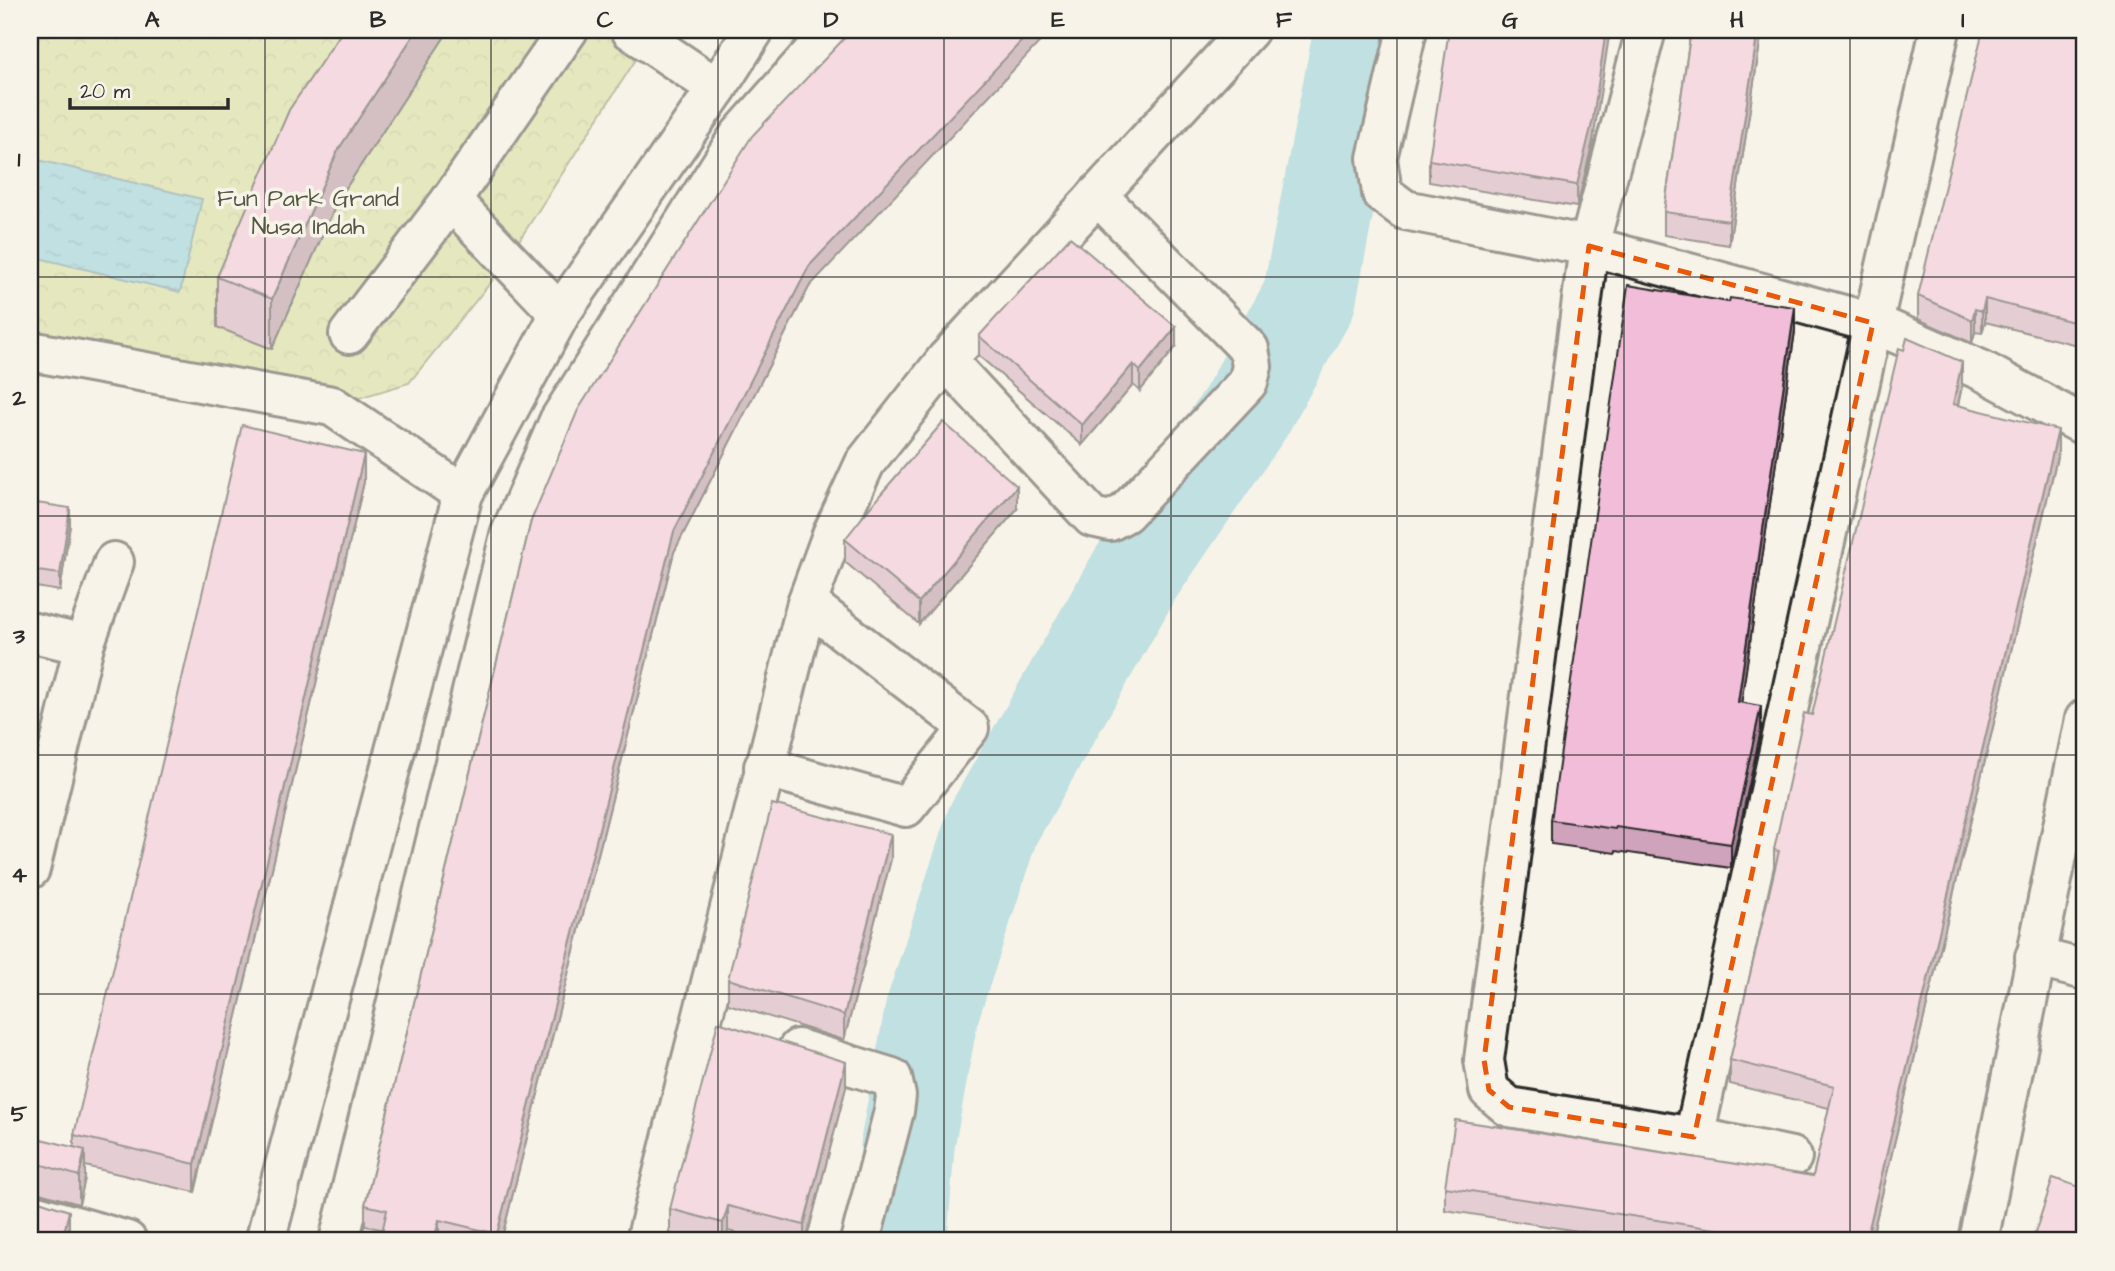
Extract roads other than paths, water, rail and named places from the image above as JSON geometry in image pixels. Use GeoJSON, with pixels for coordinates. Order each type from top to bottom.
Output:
{"type":"FeatureCollection","features":[{"type":"Feature","properties":{"kind":"street"},"geometry":{"type":"LineString","coordinates":[[349,334],[451,201],[568,30]]}},
{"type":"Feature","properties":{"kind":"street"},"geometry":{"type":"LineString","coordinates":[[631,30],[717,88]]}},
{"type":"Feature","properties":{"kind":"street"},"geometry":{"type":"LineString","coordinates":[[265,1241],[463,494],[560,314],[717,88],[754,30]]}},
{"type":"Feature","properties":{"kind":"street"},"geometry":{"type":"LineString","coordinates":[[339,1241],[510,535],[559,421],[739,136],[833,30]]}},
{"type":"Feature","properties":{"kind":"street"},"geometry":{"type":"LineString","coordinates":[[646,1241],[807,603],[832,535],[865,463],[946,360],[1249,30]]}},
{"type":"Feature","properties":{"kind":"street"},"geometry":{"type":"LineString","coordinates":[[1406,30],[1377,158],[1382,194],[1405,210],[1589,246],[1873,323],[1983,371],[2085,426]]}},
{"type":"Feature","properties":{"kind":"street"},"geometry":{"type":"LineString","coordinates":[[1646,30],[1589,246],[1485,1060],[1489,1090],[1509,1107],[1792,1157]]}},
{"type":"Feature","properties":{"kind":"street"},"geometry":{"type":"LineString","coordinates":[[1694,1138],[1940,30]]}},
{"type":"Feature","properties":{"kind":"street"},"geometry":{"type":"LineString","coordinates":[[946,360],[1092,517],[1111,522],[1125,513],[1248,382],[1252,366],[1249,349],[1097,195]]}},
{"type":"Feature","properties":{"kind":"street"},"geometry":{"type":"LineString","coordinates":[[451,201],[560,314]]}},
{"type":"Feature","properties":{"kind":"street"},"geometry":{"type":"LineString","coordinates":[[30,351],[332,406],[463,494]]}},
{"type":"Feature","properties":{"kind":"street"},"geometry":{"type":"LineString","coordinates":[[30,869],[84,645],[114,562]]}},
{"type":"Feature","properties":{"kind":"street"},"geometry":{"type":"LineString","coordinates":[[764,767],[906,807],[969,728],[807,603]]}},
{"type":"Feature","properties":{"kind":"street"},"geometry":{"type":"LineString","coordinates":[[30,632],[84,645]]}},
{"type":"Feature","properties":{"kind":"street"},"geometry":{"type":"LineString","coordinates":[[1979,1236],[2085,719]]}},
{"type":"Feature","properties":{"kind":"street"},"geometry":{"type":"LineString","coordinates":[[2035,957],[2085,970]]}},
{"type":"Feature","properties":{"kind":"street"},"geometry":{"type":"LineString","coordinates":[[702,1019],[892,1078],[896,1096],[894,1111],[860,1241]]}},
{"type":"Feature","properties":{"kind":"street"},"geometry":{"type":"LineString","coordinates":[[30,1213],[127,1241]]}},
{"type":"Feature","properties":{"kind":"water"},"geometry":{"type":"Polygon","coordinates":[[[30,158],[202,199],[180,292],[30,256],[30,158]]]}},
{"type":"Feature","properties":{"kind":"waterway"},"geometry":{"type":"LineString","coordinates":[[900,1241],[908,1141],[932,1011],[993,824],[1135,575],[1246,412],[1309,299],[1361,30]]}},
{"type":"Feature","properties":{"kind":"park label","name":"Fun Park Grand Nusa Indah"},"geometry":{"type":"Point","coordinates":[308,213]}}]}
